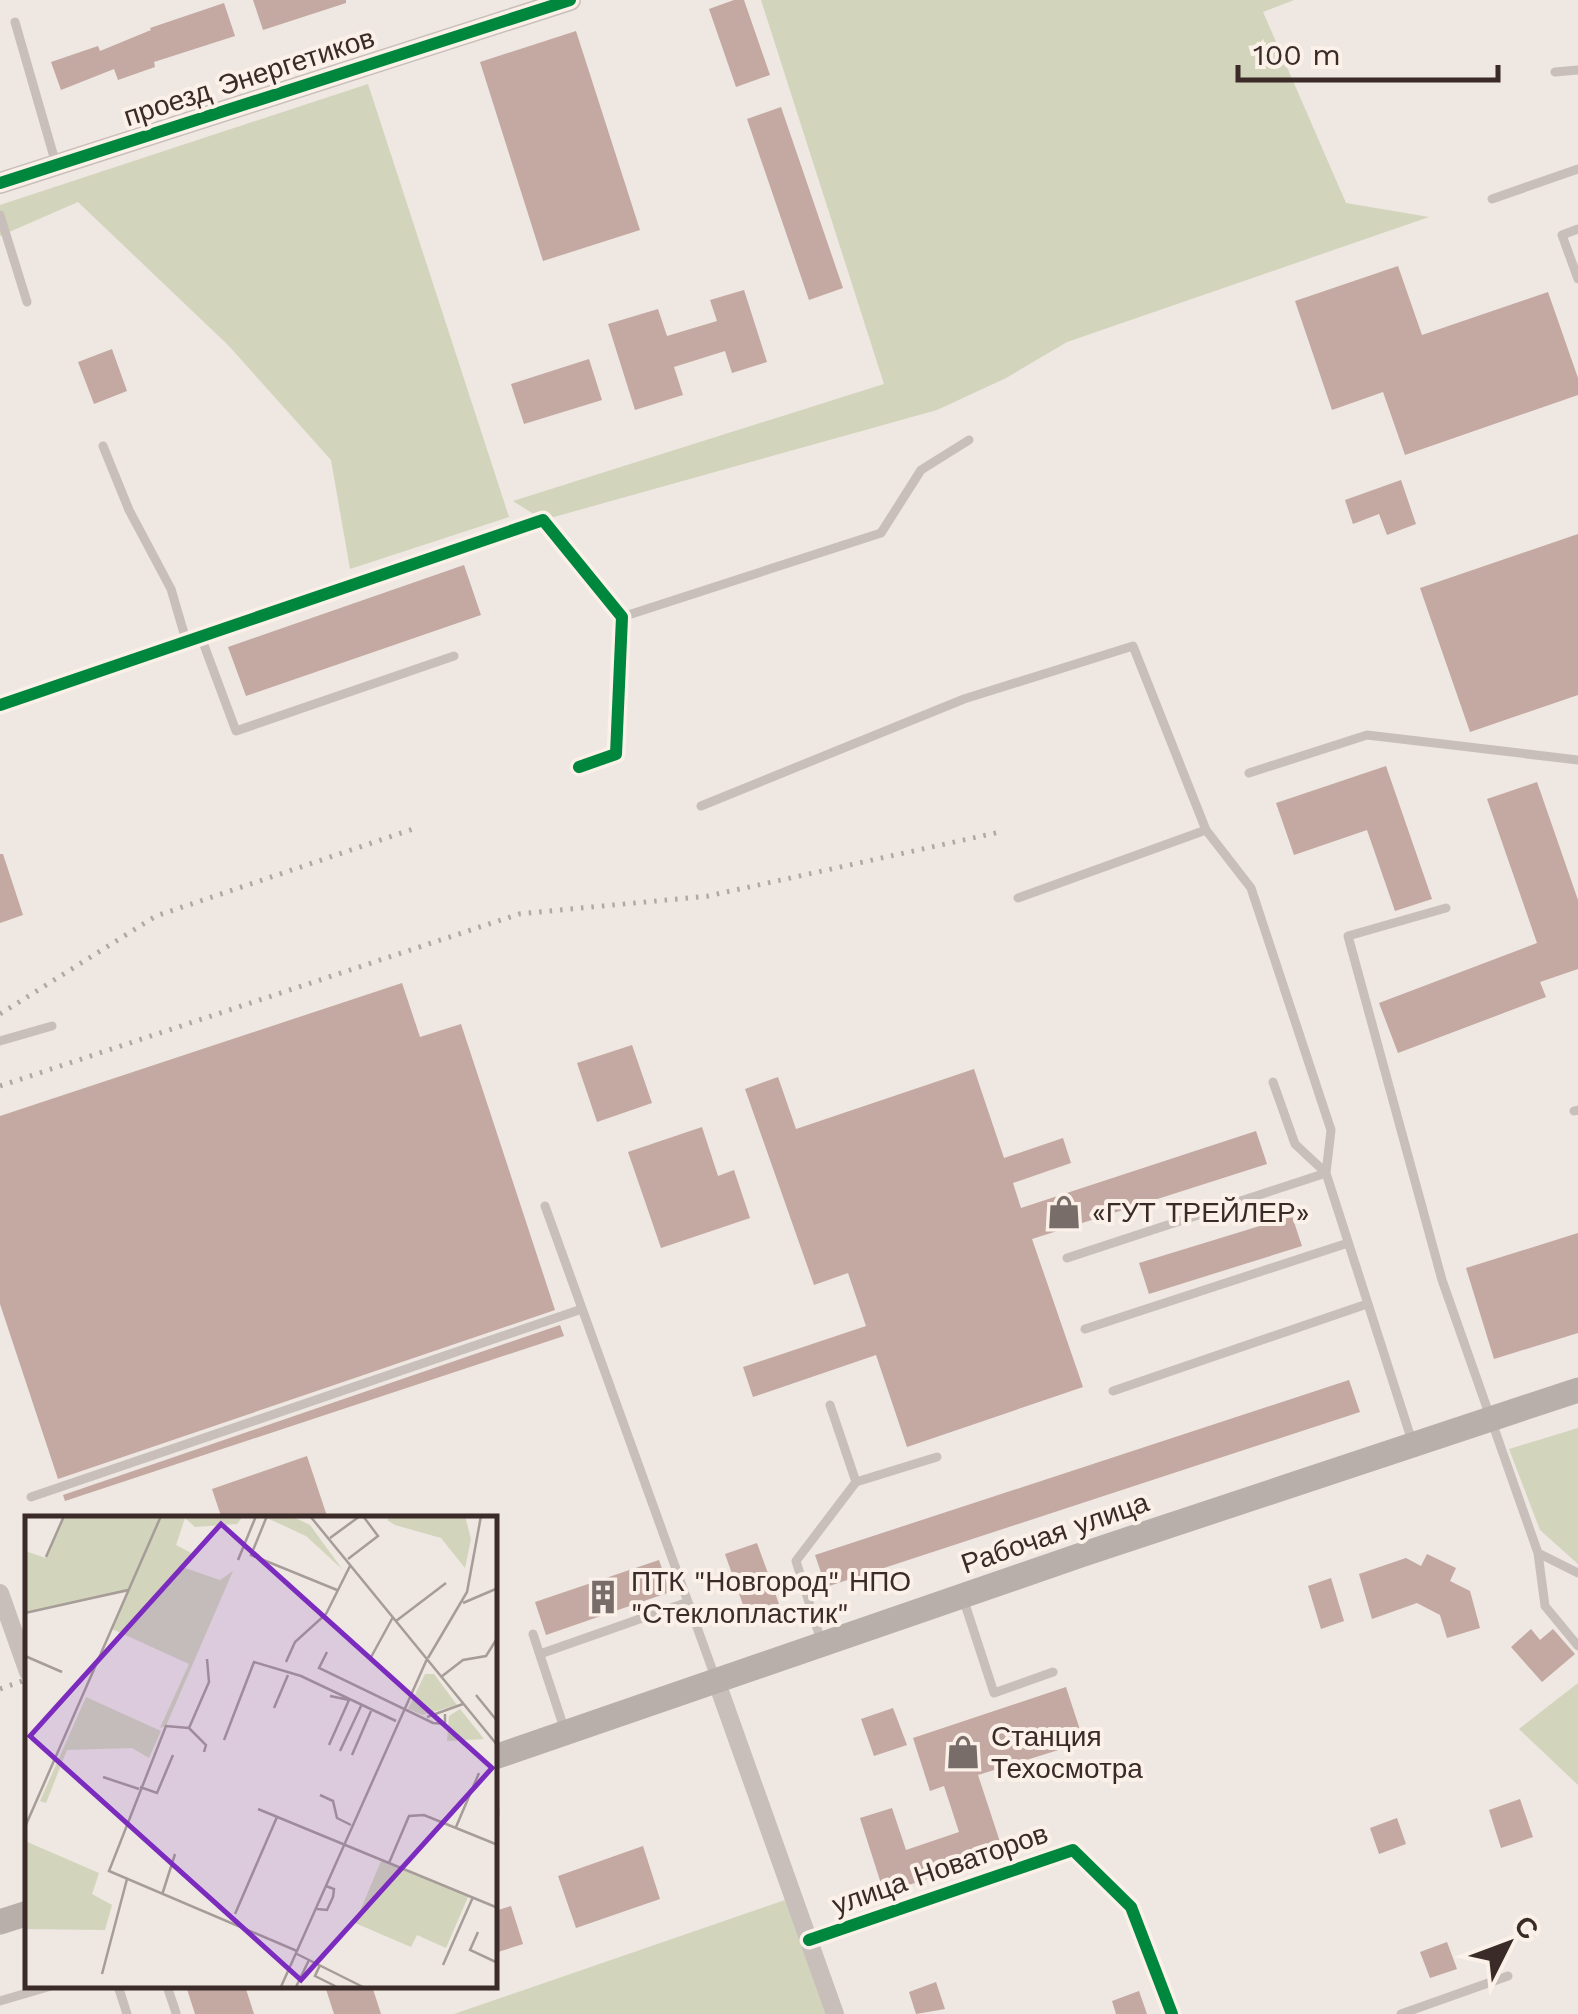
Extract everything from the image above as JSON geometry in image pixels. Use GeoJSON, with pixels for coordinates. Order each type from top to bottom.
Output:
{"type":"FeatureCollection","features":[{"type":"Feature","properties":{"kind":"main road","name":"Рабочая улица"},"geometry":{"type":"LineString","coordinates":[[498,1755],[1578,1390]]}},
{"type":"Feature","properties":{"kind":"main road"},"geometry":{"type":"LineString","coordinates":[[0,1922],[25,1914]]}},
{"type":"Feature","properties":{"kind":"street","name":"проезд Энергетиков"},"geometry":{"type":"LineString","coordinates":[[0,182],[570,0]]}},
{"type":"Feature","properties":{"kind":"street"},"geometry":{"type":"LineString","coordinates":[[0,705],[543,520],[622,617],[616,754],[578,767]]}},
{"type":"Feature","properties":{"kind":"street"},"geometry":{"type":"LineString","coordinates":[[0,1593],[25,1664]]}},
{"type":"Feature","properties":{"kind":"street"},"geometry":{"type":"LineString","coordinates":[[716,1680],[835,2014]]}},
{"type":"Feature","properties":{"kind":"street","name":"улица Новаторов"},"geometry":{"type":"LineString","coordinates":[[809,1940],[1072,1850],[1131,1907],[1172,2014]]}},
{"type":"Feature","properties":{"kind":"lane"},"geometry":{"type":"LineString","coordinates":[[15,22],[56,164]]}},
{"type":"Feature","properties":{"kind":"lane"},"geometry":{"type":"LineString","coordinates":[[1555,72],[1578,70]]}},
{"type":"Feature","properties":{"kind":"lane"},"geometry":{"type":"LineString","coordinates":[[1492,198],[1578,169]]}},
{"type":"Feature","properties":{"kind":"lane"},"geometry":{"type":"LineString","coordinates":[[0,215],[28,302]]}},
{"type":"Feature","properties":{"kind":"lane"},"geometry":{"type":"LineString","coordinates":[[1578,229],[1562,235],[1578,280]]}},
{"type":"Feature","properties":{"kind":"lane"},"geometry":{"type":"LineString","coordinates":[[622,617],[881,533],[921,470],[970,440]]}},
{"type":"Feature","properties":{"kind":"lane"},"geometry":{"type":"LineString","coordinates":[[103,446],[129,510],[171,589],[236,731],[454,656]]}},
{"type":"Feature","properties":{"kind":"lane"},"geometry":{"type":"LineString","coordinates":[[700,806],[964,699],[1133,646],[1206,830],[1251,888],[1331,1130],[1326,1173],[1413,1444]]}},
{"type":"Feature","properties":{"kind":"lane"},"geometry":{"type":"LineString","coordinates":[[1249,773],[1367,735],[1578,760]]}},
{"type":"Feature","properties":{"kind":"lane"},"geometry":{"type":"LineString","coordinates":[[1018,898],[1206,830]]}},
{"type":"Feature","properties":{"kind":"lane"},"geometry":{"type":"LineString","coordinates":[[1446,908],[1348,936],[1442,1280],[1538,1553],[1545,1606],[1578,1646]]}},
{"type":"Feature","properties":{"kind":"lane"},"geometry":{"type":"LineString","coordinates":[[0,1041],[52,1026]]}},
{"type":"Feature","properties":{"kind":"lane"},"geometry":{"type":"LineString","coordinates":[[1274,1082],[1295,1144],[1326,1173]]}},
{"type":"Feature","properties":{"kind":"lane"},"geometry":{"type":"LineString","coordinates":[[1067,1258],[1326,1173]]}},
{"type":"Feature","properties":{"kind":"lane"},"geometry":{"type":"LineString","coordinates":[[545,1206],[716,1680]]}},
{"type":"Feature","properties":{"kind":"lane"},"geometry":{"type":"LineString","coordinates":[[1085,1329],[1348,1243]]}},
{"type":"Feature","properties":{"kind":"lane"},"geometry":{"type":"LineString","coordinates":[[1112,1391],[1366,1304]]}},
{"type":"Feature","properties":{"kind":"lane"},"geometry":{"type":"LineString","coordinates":[[31,1497],[582,1309]]}},
{"type":"Feature","properties":{"kind":"lane"},"geometry":{"type":"LineString","coordinates":[[830,1405],[856,1482]]}},
{"type":"Feature","properties":{"kind":"lane"},"geometry":{"type":"LineString","coordinates":[[822,1644],[796,1561],[856,1482],[937,1457]]}},
{"type":"Feature","properties":{"kind":"lane"},"geometry":{"type":"LineString","coordinates":[[1538,1553],[1578,1573]]}},
{"type":"Feature","properties":{"kind":"lane"},"geometry":{"type":"LineString","coordinates":[[962,1597],[994,1693],[1053,1672]]}},
{"type":"Feature","properties":{"kind":"lane"},"geometry":{"type":"LineString","coordinates":[[540,1654],[688,1602]]}},
{"type":"Feature","properties":{"kind":"lane"},"geometry":{"type":"LineString","coordinates":[[533,1634],[566,1732]]}},
{"type":"Feature","properties":{"kind":"lane"},"geometry":{"type":"LineString","coordinates":[[1401,2014],[1508,1976]]}},
{"type":"Feature","properties":{"kind":"lane"},"geometry":{"type":"LineString","coordinates":[[0,2002],[41,1989]]}},
{"type":"Feature","properties":{"kind":"lane"},"geometry":{"type":"LineString","coordinates":[[119,1989],[127,2014]]}},
{"type":"Feature","properties":{"kind":"lane"},"geometry":{"type":"LineString","coordinates":[[168,1989],[176,2013]]}},
{"type":"Feature","properties":{"kind":"green space"},"geometry":{"type":"Polygon","coordinates":[[[761,0],[1294,0],[1263,12],[1346,203],[1429,217],[1067,342],[1006,378],[937,410],[543,520],[513,501],[884,384],[761,0]]]}},
{"type":"Feature","properties":{"kind":"green space"},"geometry":{"type":"Polygon","coordinates":[[[368,84],[509,517],[350,569],[331,460],[229,346],[78,202],[0,236],[0,205],[368,84]]]}},
{"type":"Feature","properties":{"kind":"green space"},"geometry":{"type":"Polygon","coordinates":[[[1578,1428],[1578,1564],[1540,1530],[1509,1449],[1578,1428]]]}},
{"type":"Feature","properties":{"kind":"green space"},"geometry":{"type":"Polygon","coordinates":[[[1578,1683],[1578,1785],[1519,1729],[1578,1683]]]}},
{"type":"Feature","properties":{"kind":"green space"},"geometry":{"type":"Polygon","coordinates":[[[785,1900],[826,2014],[454,2014],[785,1900]]]}},
{"type":"Feature","properties":{"kind":"building"},"geometry":{"type":"Polygon","coordinates":[[[253,0],[346,0],[346,3],[263,30],[253,0]]]}},
{"type":"Feature","properties":{"kind":"building"},"geometry":{"type":"Polygon","coordinates":[[[744,0],[770,75],[736,87],[709,9],[744,0]]]}},
{"type":"Feature","properties":{"kind":"building"},"geometry":{"type":"Polygon","coordinates":[[[224,3],[235,36],[154,62],[155,67],[118,80],[114,69],[61,90],[51,62],[98,46],[100,51],[150,28],[224,3]]]}},
{"type":"Feature","properties":{"kind":"building"},"geometry":{"type":"Polygon","coordinates":[[[576,31],[640,230],[543,261],[480,62],[576,31]]]}},
{"type":"Feature","properties":{"kind":"building"},"geometry":{"type":"Polygon","coordinates":[[[781,107],[843,288],[809,300],[747,119],[781,107]]]}},
{"type":"Feature","properties":{"kind":"building"},"geometry":{"type":"Polygon","coordinates":[[[1398,266],[1422,335],[1548,292],[1578,378],[1578,395],[1405,455],[1383,392],[1332,410],[1295,301],[1398,266]]]}},
{"type":"Feature","properties":{"kind":"building"},"geometry":{"type":"Polygon","coordinates":[[[744,290],[767,362],[732,373],[725,351],[674,367],[683,395],[635,410],[608,324],[658,309],[667,336],[717,321],[710,300],[744,290]]]}},
{"type":"Feature","properties":{"kind":"building"},"geometry":{"type":"Polygon","coordinates":[[[112,349],[127,391],[94,404],[78,362],[112,349]]]}},
{"type":"Feature","properties":{"kind":"building"},"geometry":{"type":"Polygon","coordinates":[[[589,359],[602,400],[524,424],[511,384],[589,359]]]}},
{"type":"Feature","properties":{"kind":"building"},"geometry":{"type":"Polygon","coordinates":[[[1401,480],[1416,524],[1387,535],[1379,514],[1353,524],[1345,500],[1401,480]]]}},
{"type":"Feature","properties":{"kind":"building"},"geometry":{"type":"Polygon","coordinates":[[[1578,534],[1578,695],[1470,732],[1420,588],[1578,534]]]}},
{"type":"Feature","properties":{"kind":"building"},"geometry":{"type":"Polygon","coordinates":[[[464,565],[481,615],[246,696],[228,647],[464,565]]]}},
{"type":"Feature","properties":{"kind":"building"},"geometry":{"type":"Polygon","coordinates":[[[1386,766],[1432,899],[1395,911],[1367,830],[1294,855],[1276,803],[1386,766]]]}},
{"type":"Feature","properties":{"kind":"building"},"geometry":{"type":"Polygon","coordinates":[[[1537,782],[1578,900],[1578,969],[1540,982],[1546,997],[1398,1053],[1379,1003],[1537,943],[1487,799],[1537,782]]]}},
{"type":"Feature","properties":{"kind":"building"},"geometry":{"type":"Polygon","coordinates":[[[0,854],[23,915],[0,923],[0,854]]]}},
{"type":"Feature","properties":{"kind":"building"},"geometry":{"type":"Polygon","coordinates":[[[402,983],[420,1037],[461,1024],[555,1310],[58,1479],[0,1304],[0,1116],[402,983]]]}},
{"type":"Feature","properties":{"kind":"building"},"geometry":{"type":"Polygon","coordinates":[[[632,1045],[652,1103],[597,1122],[577,1063],[632,1045]]]}},
{"type":"Feature","properties":{"kind":"building"},"geometry":{"type":"Polygon","coordinates":[[[974,1069],[1004,1158],[1063,1138],[1071,1163],[1013,1183],[1021,1208],[1256,1131],[1267,1164],[1032,1239],[1083,1387],[907,1447],[876,1355],[753,1397],[743,1367],[866,1326],[848,1273],[814,1285],[745,1089],[778,1077],[796,1129],[974,1069]]]}},
{"type":"Feature","properties":{"kind":"building"},"geometry":{"type":"Polygon","coordinates":[[[702,1127],[718,1176],[734,1170],[750,1218],[661,1248],[628,1152],[702,1127]]]}},
{"type":"Feature","properties":{"kind":"building"},"geometry":{"type":"Polygon","coordinates":[[[1292,1216],[1302,1246],[1149,1294],[1139,1263],[1292,1216]]]}},
{"type":"Feature","properties":{"kind":"building"},"geometry":{"type":"Polygon","coordinates":[[[1578,1233],[1578,1333],[1494,1359],[1466,1268],[1578,1233]]]}},
{"type":"Feature","properties":{"kind":"building"},"geometry":{"type":"Polygon","coordinates":[[[560,1325],[564,1336],[65,1501],[63,1495],[560,1325]]]}},
{"type":"Feature","properties":{"kind":"building"},"geometry":{"type":"Polygon","coordinates":[[[1349,1380],[1360,1412],[826,1587],[815,1555],[1349,1380]]]}},
{"type":"Feature","properties":{"kind":"building"},"geometry":{"type":"Polygon","coordinates":[[[307,1456],[327,1516],[221,1516],[212,1489],[307,1456]]]}},
{"type":"Feature","properties":{"kind":"building"},"geometry":{"type":"Polygon","coordinates":[[[757,1543],[779,1604],[747,1616],[725,1554],[757,1543]]]}},
{"type":"Feature","properties":{"kind":"building"},"geometry":{"type":"Polygon","coordinates":[[[1427,1554],[1456,1568],[1450,1581],[1470,1591],[1480,1628],[1447,1638],[1440,1615],[1417,1603],[1372,1619],[1359,1574],[1406,1558],[1421,1566],[1427,1554]]]}},
{"type":"Feature","properties":{"kind":"building","name":"ПТК \"Новгород\" НПО \"Стеклопластик\""},"geometry":{"type":"Polygon","coordinates":[[[659,1560],[670,1592],[546,1635],[535,1602],[659,1560]]]}},
{"type":"Feature","properties":{"kind":"building"},"geometry":{"type":"Polygon","coordinates":[[[1331,1578],[1344,1621],[1321,1629],[1308,1586],[1331,1578]]]}},
{"type":"Feature","properties":{"kind":"building"},"geometry":{"type":"Polygon","coordinates":[[[1531,1629],[1540,1640],[1553,1629],[1575,1654],[1542,1682],[1511,1647],[1531,1629]]]}},
{"type":"Feature","properties":{"kind":"building"},"geometry":{"type":"Polygon","coordinates":[[[1066,1687],[1084,1742],[978,1775],[1004,1854],[884,1893],[860,1818],[892,1808],[906,1850],[959,1832],[944,1786],[930,1791],[913,1738],[1066,1687]]]}},
{"type":"Feature","properties":{"kind":"building"},"geometry":{"type":"Polygon","coordinates":[[[893,1708],[907,1745],[874,1756],[861,1719],[893,1708]]]}},
{"type":"Feature","properties":{"kind":"building"},"geometry":{"type":"Polygon","coordinates":[[[1520,1799],[1533,1837],[1501,1848],[1489,1810],[1520,1799]]]}},
{"type":"Feature","properties":{"kind":"building"},"geometry":{"type":"Polygon","coordinates":[[[1397,1818],[1406,1844],[1379,1854],[1370,1828],[1397,1818]]]}},
{"type":"Feature","properties":{"kind":"building"},"geometry":{"type":"Polygon","coordinates":[[[643,1846],[660,1899],[576,1928],[558,1876],[643,1846]]]}},
{"type":"Feature","properties":{"kind":"building"},"geometry":{"type":"Polygon","coordinates":[[[511,1906],[523,1944],[498,1952],[498,1910],[511,1906]]]}},
{"type":"Feature","properties":{"kind":"building"},"geometry":{"type":"Polygon","coordinates":[[[1447,1942],[1457,1969],[1430,1978],[1420,1952],[1447,1942]]]}},
{"type":"Feature","properties":{"kind":"building"},"geometry":{"type":"Polygon","coordinates":[[[936,1982],[945,2009],[916,2014],[909,1992],[936,1982]]]}},
{"type":"Feature","properties":{"kind":"building"},"geometry":{"type":"Polygon","coordinates":[[[187,1989],[246,1989],[254,2014],[195,2014],[187,1989]]]}},
{"type":"Feature","properties":{"kind":"building"},"geometry":{"type":"Polygon","coordinates":[[[326,1989],[373,1989],[381,2014],[334,2014],[326,1989]]]}},
{"type":"Feature","properties":{"kind":"building"},"geometry":{"type":"Polygon","coordinates":[[[1139,1991],[1147,2014],[1116,2014],[1112,2001],[1139,1991]]]}},
{"type":"Feature","properties":{"kind":"railway"},"geometry":{"type":"LineString","coordinates":[[0,1014],[156,916],[413,829]]}},
{"type":"Feature","properties":{"kind":"railway"},"geometry":{"type":"LineString","coordinates":[[0,1086],[519,914],[708,896],[1000,832]]}},
{"type":"Feature","properties":{"kind":"railway"},"geometry":{"type":"LineString","coordinates":[[0,1689],[25,1680]]}},
{"type":"Feature","properties":{"kind":"cycle path"},"geometry":{"type":"LineString","coordinates":[[0,183],[570,0]]}},
{"type":"Feature","properties":{"kind":"cycle path"},"geometry":{"type":"LineString","coordinates":[[0,705],[543,520],[622,617],[616,754],[579,767]]}},
{"type":"Feature","properties":{"kind":"cycle path"},"geometry":{"type":"LineString","coordinates":[[809,1940],[1073,1850],[1131,1907],[1172,2014]]}},
{"type":"Feature","properties":{"kind":"place","name":"«ГУТ ТРЕЙЛЕР»"},"geometry":{"type":"Point","coordinates":[1064,1212]}},
{"type":"Feature","properties":{"kind":"place","name":"ПТК \"Новгород\" НПО \"Стеклопластик\""},"geometry":{"type":"Point","coordinates":[603,1597]}},
{"type":"Feature","properties":{"kind":"place","name":"Станция Техосмотра"},"geometry":{"type":"Point","coordinates":[963,1752]}}]}
